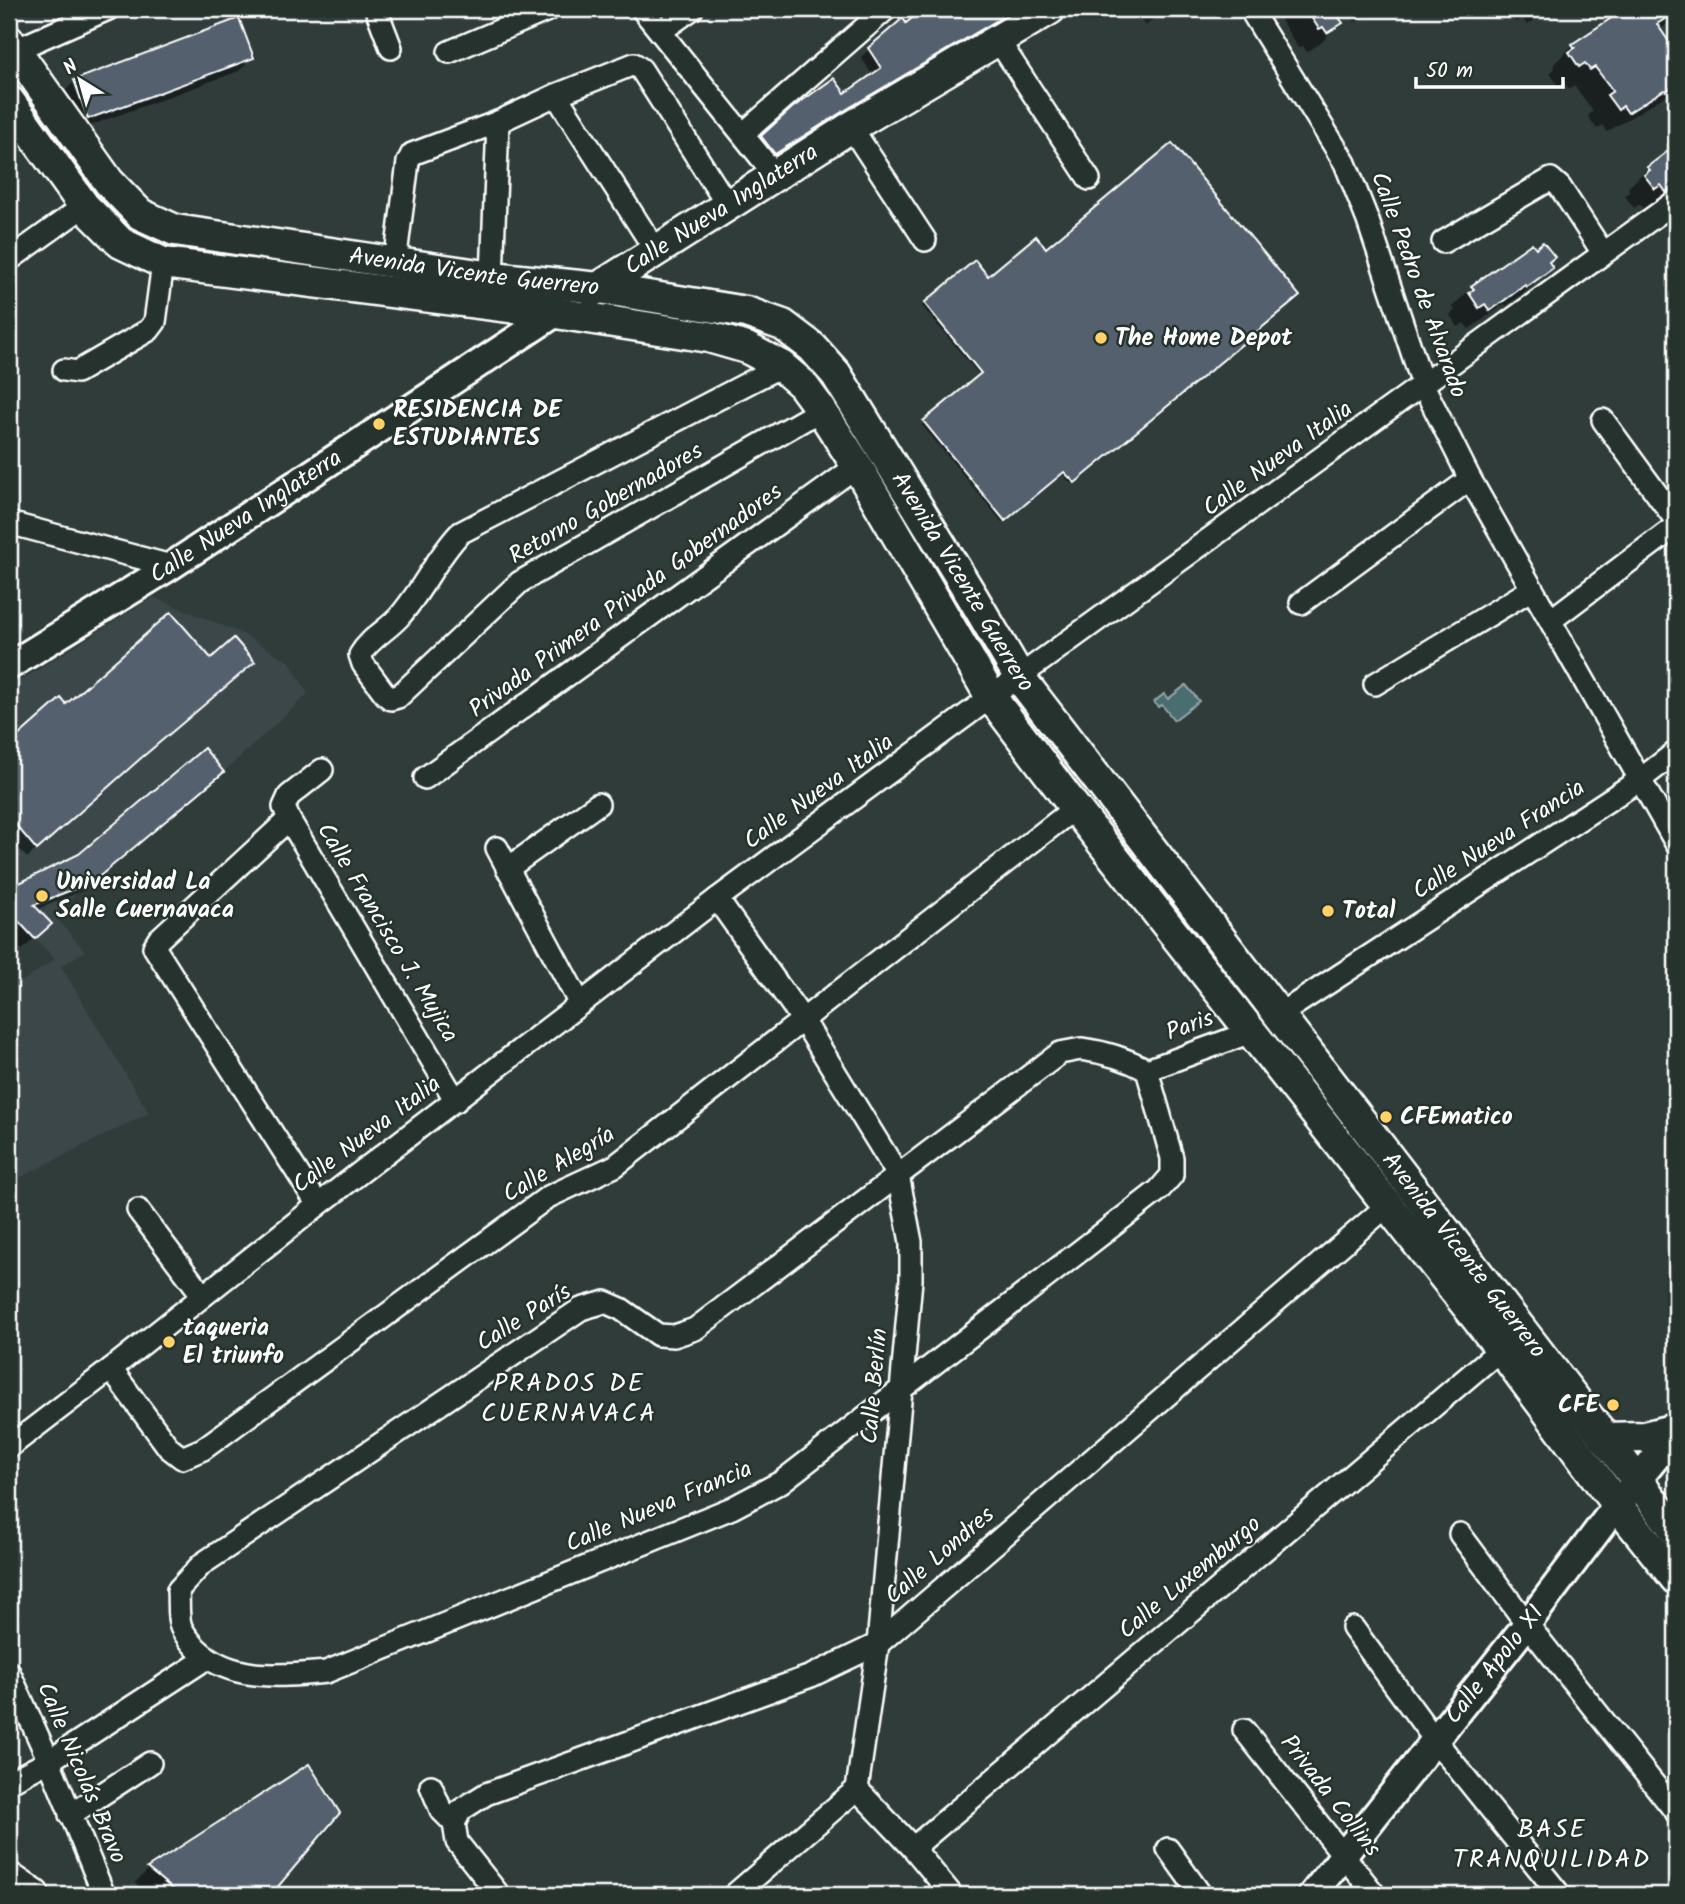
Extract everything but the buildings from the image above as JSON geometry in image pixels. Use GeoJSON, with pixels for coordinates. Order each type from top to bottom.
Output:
{"type":"FeatureCollection","features":[{"type":"Feature","properties":{"kind":"main road","name":"Calle Nueva Inglaterra"},"geometry":{"type":"LineString","coordinates":[[556,313],[851,127],[1050,9]]}},
{"type":"Feature","properties":{"kind":"main road","name":"Avenida Vicente Guerrero"},"geometry":{"type":"LineString","coordinates":[[11,48],[109,182],[140,214],[175,230],[492,277],[598,288],[746,312],[783,325],[812,346],[836,374],[1020,678],[1676,1531]]}},
{"type":"Feature","properties":{"kind":"main road","name":"Avenida Vicente Guerrero"},"geometry":{"type":"LineString","coordinates":[[9,101],[84,206],[121,243],[163,262],[556,313],[709,337],[747,348],[781,366],[802,384],[857,466],[991,697],[1075,808],[1501,1349],[1617,1505],[1676,1579]]}},
{"type":"Feature","properties":{"kind":"main road"},"geometry":{"type":"LineString","coordinates":[[1604,1438],[1644,1437],[1676,1431]]}},
{"type":"Feature","properties":{"kind":"main road"},"geometry":{"type":"LineString","coordinates":[[9,1878],[34,1895]]}},
{"type":"Feature","properties":{"kind":"street"},"geometry":{"type":"LineString","coordinates":[[11,48],[108,9]]}},
{"type":"Feature","properties":{"kind":"street"},"geometry":{"type":"LineString","coordinates":[[376,9],[391,48]]}},
{"type":"Feature","properties":{"kind":"street"},"geometry":{"type":"LineString","coordinates":[[449,52],[551,9]]}},
{"type":"Feature","properties":{"kind":"street"},"geometry":{"type":"LineString","coordinates":[[642,9],[775,175]]}},
{"type":"Feature","properties":{"kind":"street"},"geometry":{"type":"LineString","coordinates":[[662,31],[692,9]]}},
{"type":"Feature","properties":{"kind":"street"},"geometry":{"type":"LineString","coordinates":[[743,134],[886,9]]}},
{"type":"Feature","properties":{"kind":"street","name":"Calle Pedro de Alvarado"},"geometry":{"type":"LineString","coordinates":[[1250,9],[1345,163],[1368,221],[1423,386],[1469,479],[1676,843]]}},
{"type":"Feature","properties":{"kind":"street"},"geometry":{"type":"LineString","coordinates":[[998,40],[1090,179]]}},
{"type":"Feature","properties":{"kind":"street"},"geometry":{"type":"LineString","coordinates":[[395,263],[408,162],[412,154],[498,122],[634,64],[641,69],[728,206]]}},
{"type":"Feature","properties":{"kind":"street"},"geometry":{"type":"LineString","coordinates":[[556,95],[656,251]]}},
{"type":"Feature","properties":{"kind":"street"},"geometry":{"type":"LineString","coordinates":[[492,277],[498,122]]}},
{"type":"Feature","properties":{"kind":"street"},"geometry":{"type":"LineString","coordinates":[[851,127],[925,240]]}},
{"type":"Feature","properties":{"kind":"street"},"geometry":{"type":"LineString","coordinates":[[1443,242],[1551,179],[1560,187],[1604,253]]}},
{"type":"Feature","properties":{"kind":"street","name":"Calle Nueva Italia"},"geometry":{"type":"LineString","coordinates":[[9,1447],[318,1205],[717,899],[1676,201]]}},
{"type":"Feature","properties":{"kind":"street"},"geometry":{"type":"LineString","coordinates":[[9,260],[84,206]]}},
{"type":"Feature","properties":{"kind":"street"},"geometry":{"type":"LineString","coordinates":[[64,370],[77,372],[149,330],[155,322],[163,262]]}},
{"type":"Feature","properties":{"kind":"street","name":"Calle Nueva Inglaterra"},"geometry":{"type":"LineString","coordinates":[[9,666],[171,566],[556,313]]}},
{"type":"Feature","properties":{"kind":"street","name":"Retorno Gobernadores"},"geometry":{"type":"LineString","coordinates":[[781,366],[460,533],[445,548],[398,618],[365,646],[360,655],[363,664],[386,695],[391,699],[398,696],[520,582],[821,410]]}},
{"type":"Feature","properties":{"kind":"street"},"geometry":{"type":"LineString","coordinates":[[1603,420],[1676,520]]}},
{"type":"Feature","properties":{"kind":"street","name":"Privada Primera Privada Gobernadores"},"geometry":{"type":"LineString","coordinates":[[425,778],[857,466]]}},
{"type":"Feature","properties":{"kind":"street"},"geometry":{"type":"LineString","coordinates":[[1301,603],[1469,479]]}},
{"type":"Feature","properties":{"kind":"street"},"geometry":{"type":"LineString","coordinates":[[9,523],[171,566]]}},
{"type":"Feature","properties":{"kind":"street"},"geometry":{"type":"LineString","coordinates":[[1550,620],[1676,526]]}},
{"type":"Feature","properties":{"kind":"street"},"geometry":{"type":"LineString","coordinates":[[1375,684],[1532,589]]}},
{"type":"Feature","properties":{"kind":"street","name":"Calle Nueva Francia"},"geometry":{"type":"LineString","coordinates":[[1279,1014],[1641,779],[1676,752]]}},
{"type":"Feature","properties":{"kind":"street"},"geometry":{"type":"LineString","coordinates":[[289,819],[284,807],[289,796],[322,770]]}},
{"type":"Feature","properties":{"kind":"street"},"geometry":{"type":"LineString","coordinates":[[507,869],[598,804]]}},
{"type":"Feature","properties":{"kind":"street","name":"Calle Alegría"},"geometry":{"type":"LineString","coordinates":[[111,1369],[169,1448],[182,1458],[203,1449],[548,1197],[615,1166],[1075,808]]}},
{"type":"Feature","properties":{"kind":"street","name":"Calle Francisco J. Mujica"},"geometry":{"type":"LineString","coordinates":[[318,1205],[154,947],[159,939],[289,819],[456,1101]]}},
{"type":"Feature","properties":{"kind":"street"},"geometry":{"type":"LineString","coordinates":[[497,848],[580,1004]]}},
{"type":"Feature","properties":{"kind":"street","name":"Calle Berlín"},"geometry":{"type":"LineString","coordinates":[[717,899],[803,1020],[898,1175],[911,1242],[911,1280],[878,1644],[857,1789]]}},
{"type":"Feature","properties":{"kind":"street","name":"Paris"},"geometry":{"type":"LineString","coordinates":[[1147,1070],[1251,1032]]}},
{"type":"Feature","properties":{"kind":"street","name":"Calle París"},"geometry":{"type":"LineString","coordinates":[[207,1658],[188,1640],[180,1625],[178,1590],[202,1564],[581,1309],[605,1302],[621,1309],[658,1335],[674,1336],[695,1329],[1060,1053],[1081,1049],[1104,1052],[1127,1059],[1147,1070]]}},
{"type":"Feature","properties":{"kind":"street","name":"Calle Nueva Francia"},"geometry":{"type":"LineString","coordinates":[[207,1658],[237,1672],[277,1676],[326,1672],[732,1508],[781,1482],[1159,1190],[1172,1175],[1172,1158],[1147,1070]]}},
{"type":"Feature","properties":{"kind":"street","name":"Calle Londres"},"geometry":{"type":"LineString","coordinates":[[454,1823],[461,1810],[486,1794],[811,1676],[878,1644],[1388,1205]]}},
{"type":"Feature","properties":{"kind":"street"},"geometry":{"type":"LineString","coordinates":[[138,1210],[203,1296]]}},
{"type":"Feature","properties":{"kind":"street","name":"Calle Luxemburgo"},"geometry":{"type":"LineString","coordinates":[[913,1848],[1501,1349]]}},
{"type":"Feature","properties":{"kind":"street","name":"Calle Apolo XI"},"geometry":{"type":"LineString","coordinates":[[1312,1895],[1676,1431]]}},
{"type":"Feature","properties":{"kind":"street"},"geometry":{"type":"LineString","coordinates":[[1460,1534],[1527,1624],[1676,1812]]}},
{"type":"Feature","properties":{"kind":"street"},"geometry":{"type":"LineString","coordinates":[[1353,1628],[1435,1740],[1560,1895]]}},
{"type":"Feature","properties":{"kind":"street"},"geometry":{"type":"LineString","coordinates":[[9,1782],[49,1760],[207,1658]]}},
{"type":"Feature","properties":{"kind":"street","name":"Calle Nicolás Bravo"},"geometry":{"type":"LineString","coordinates":[[9,1671],[104,1895]]}},
{"type":"Feature","properties":{"kind":"street","name":"Privada Collins"},"geometry":{"type":"LineString","coordinates":[[1244,1730],[1375,1895]]}},
{"type":"Feature","properties":{"kind":"street"},"geometry":{"type":"LineString","coordinates":[[70,1815],[150,1763]]}},
{"type":"Feature","properties":{"kind":"street"},"geometry":{"type":"LineString","coordinates":[[432,1786],[441,1810],[454,1823],[457,1842],[499,1895]]}},
{"type":"Feature","properties":{"kind":"street"},"geometry":{"type":"LineString","coordinates":[[734,1895],[857,1789],[913,1848],[952,1895]]}},
{"type":"Feature","properties":{"kind":"street"},"geometry":{"type":"LineString","coordinates":[[1168,1849],[1201,1895]]}},
{"type":"Feature","properties":{"kind":"shaded area","name":"Universidad La Salle Cuernavaca"},"geometry":{"type":"Polygon","coordinates":[[[153,597],[241,633],[290,662],[308,694],[224,772],[53,914],[85,951],[61,966],[149,1113],[9,1183],[9,988],[55,959],[9,911],[9,688],[153,597]]]}},
{"type":"Feature","properties":{"kind":"water"},"geometry":{"type":"Polygon","coordinates":[[[1186,685],[1199,701],[1174,720],[1162,705],[1158,707],[1154,702],[1164,694],[1168,699],[1186,685]]]}},
{"type":"Feature","properties":{"kind":"place","name":"The Home Depot"},"geometry":{"type":"Point","coordinates":[1101,338]}},
{"type":"Feature","properties":{"kind":"place","name":"RESIDENCIA DE ESTUDIANTES"},"geometry":{"type":"Point","coordinates":[379,424]}},
{"type":"Feature","properties":{"kind":"place","name":"Universidad La Salle Cuernavaca"},"geometry":{"type":"Point","coordinates":[42,896]}},
{"type":"Feature","properties":{"kind":"place","name":"Total"},"geometry":{"type":"Point","coordinates":[1328,911]}},
{"type":"Feature","properties":{"kind":"place","name":"CFEmatico"},"geometry":{"type":"Point","coordinates":[1386,1117]}},
{"type":"Feature","properties":{"kind":"place","name":"taqueria El triunfo"},"geometry":{"type":"Point","coordinates":[169,1342]}},
{"type":"Feature","properties":{"kind":"place","name":"CFE"},"geometry":{"type":"Point","coordinates":[1613,1405]}},
{"type":"Feature","properties":{"kind":"district","name":"PRADOS DE CUERNAVACA"},"geometry":{"type":"Point","coordinates":[569,1399]}},
{"type":"Feature","properties":{"kind":"district","name":"BASE TRANQUILIDAD"},"geometry":{"type":"Point","coordinates":[1552,1845]}}]}
